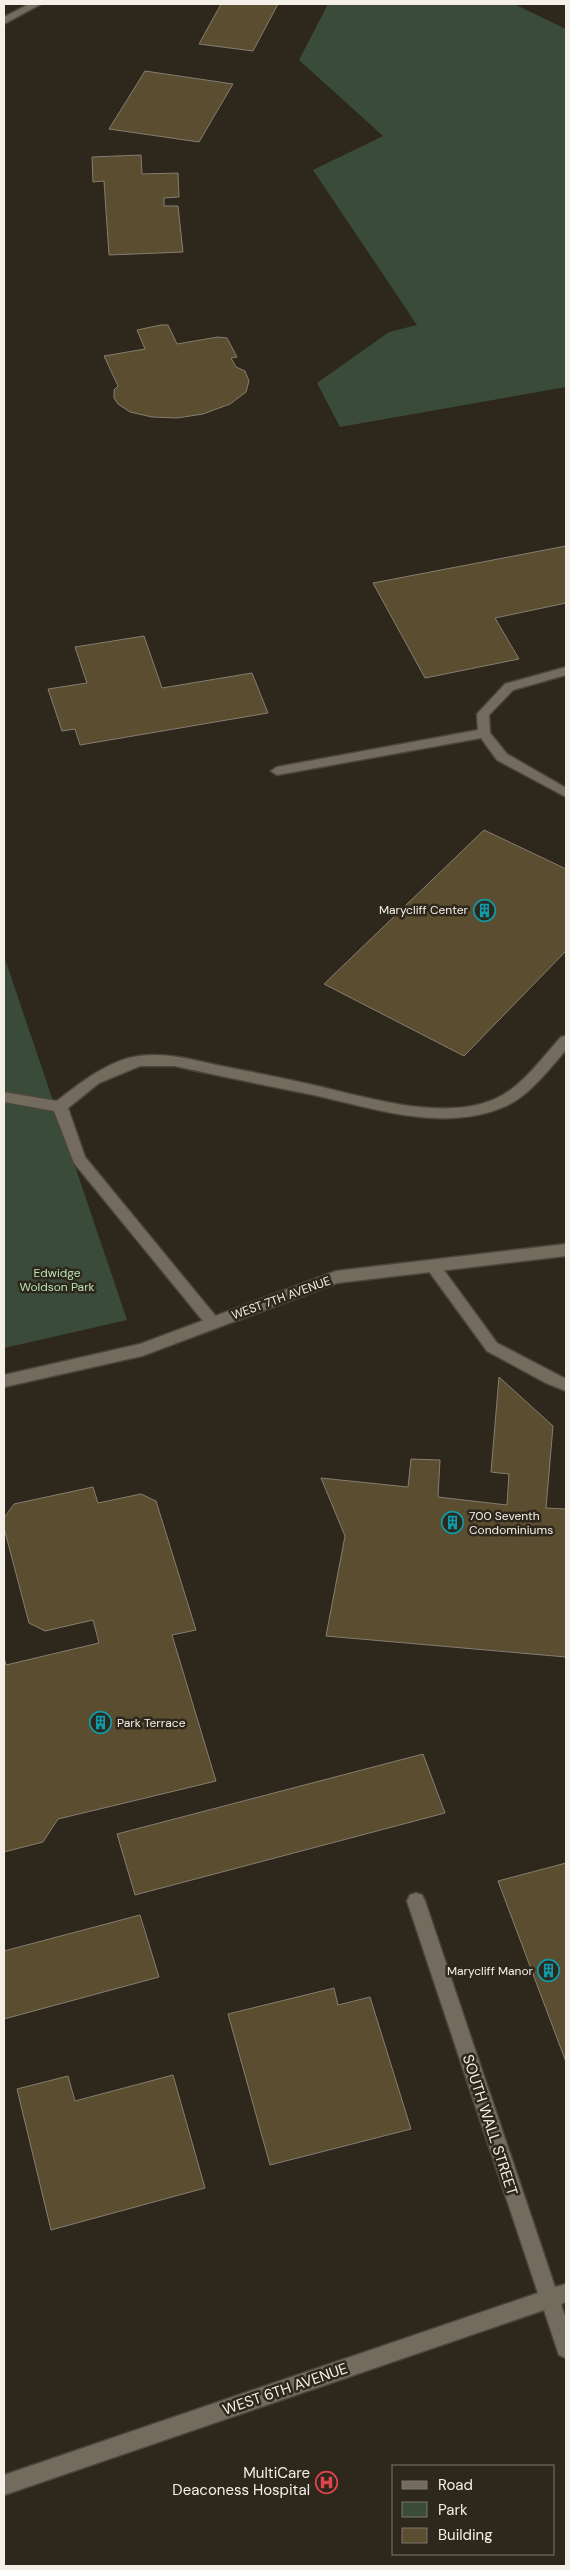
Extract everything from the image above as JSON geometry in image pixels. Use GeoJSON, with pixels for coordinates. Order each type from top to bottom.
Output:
{"type":"FeatureCollection","features":[{"type":"Feature","properties":{"kind":"street"},"geometry":{"type":"LineString","coordinates":[[4,21],[36,4]]}},
{"type":"Feature","properties":{"kind":"street"},"geometry":{"type":"LineString","coordinates":[[566,671],[509,687],[483,714],[484,733],[502,757],[566,793]]}},
{"type":"Feature","properties":{"kind":"street"},"geometry":{"type":"LineString","coordinates":[[278,771],[484,733]]}},
{"type":"Feature","properties":{"kind":"street"},"geometry":{"type":"LineString","coordinates":[[4,1097],[60,1107],[94,1079],[139,1062],[175,1061],[402,1108],[448,1112],[479,1110],[502,1103],[521,1087],[566,1041]]}},
{"type":"Feature","properties":{"kind":"street"},"geometry":{"type":"LineString","coordinates":[[60,1107],[79,1159],[214,1323]]}},
{"type":"Feature","properties":{"kind":"street","name":"WEST 7TH AVENUE"},"geometry":{"type":"LineString","coordinates":[[4,1381],[142,1350],[336,1278],[566,1250]]}},
{"type":"Feature","properties":{"kind":"street"},"geometry":{"type":"LineString","coordinates":[[433,1266],[492,1347],[566,1385]]}},
{"type":"Feature","properties":{"kind":"street","name":"SOUTH WALL STREET"},"geometry":{"type":"LineString","coordinates":[[416,1901],[557,2296],[566,2348]]}},
{"type":"Feature","properties":{"kind":"street","name":"WEST 6TH AVENUE"},"geometry":{"type":"LineString","coordinates":[[4,2485],[557,2296]]}},
{"type":"Feature","properties":{"kind":"green space"},"geometry":{"type":"Polygon","coordinates":[[[328,4],[514,4],[566,29],[566,387],[340,427],[317,383],[389,332],[417,325],[313,170],[383,136],[299,60],[328,4]]]}},
{"type":"Feature","properties":{"kind":"green space","name":"Edwidge Woldson Park"},"geometry":{"type":"Polygon","coordinates":[[[4,956],[127,1320],[4,1348],[4,956]]]}},
{"type":"Feature","properties":{"kind":"building"},"geometry":{"type":"Polygon","coordinates":[[[221,4],[278,4],[253,51],[199,44],[221,4]]]}},
{"type":"Feature","properties":{"kind":"building"},"geometry":{"type":"Polygon","coordinates":[[[145,71],[233,84],[199,142],[109,129],[145,71]]]}},
{"type":"Feature","properties":{"kind":"building"},"geometry":{"type":"Polygon","coordinates":[[[141,155],[142,174],[178,173],[179,197],[164,198],[164,206],[178,206],[183,252],[109,255],[104,181],[93,182],[92,157],[141,155]]]}},
{"type":"Feature","properties":{"kind":"building"},"geometry":{"type":"Polygon","coordinates":[[[168,325],[177,344],[218,337],[227,338],[237,357],[231,358],[236,367],[245,371],[249,381],[246,392],[230,404],[203,414],[177,418],[152,417],[130,412],[118,404],[114,398],[114,390],[118,386],[104,356],[145,349],[137,330],[168,325]]]}},
{"type":"Feature","properties":{"kind":"building"},"geometry":{"type":"Polygon","coordinates":[[[566,546],[566,603],[495,618],[519,659],[425,678],[373,583],[566,546]]]}},
{"type":"Feature","properties":{"kind":"building"},"geometry":{"type":"Polygon","coordinates":[[[144,636],[162,688],[252,673],[268,713],[80,745],[75,729],[62,731],[48,689],[87,683],[75,647],[144,636]]]}},
{"type":"Feature","properties":{"kind":"building","name":"Marycliff Center"},"geometry":{"type":"Polygon","coordinates":[[[484,830],[566,869],[566,951],[464,1056],[324,984],[484,830]]]}},
{"type":"Feature","properties":{"kind":"building","name":"700 Seventh Condominiums"},"geometry":{"type":"Polygon","coordinates":[[[499,1377],[553,1426],[546,1508],[566,1509],[566,1657],[326,1636],[345,1536],[321,1478],[408,1487],[411,1459],[440,1460],[438,1497],[507,1505],[509,1474],[491,1472],[499,1377]]]}},
{"type":"Feature","properties":{"kind":"building","name":"Park Terrace"},"geometry":{"type":"Polygon","coordinates":[[[93,1487],[98,1503],[141,1494],[156,1501],[196,1630],[172,1635],[216,1781],[58,1819],[43,1842],[4,1852],[4,1657],[6,1665],[99,1643],[93,1620],[45,1631],[29,1623],[4,1528],[4,1518],[14,1504],[93,1487]]]}},
{"type":"Feature","properties":{"kind":"building"},"geometry":{"type":"Polygon","coordinates":[[[423,1754],[445,1813],[135,1895],[117,1834],[423,1754]]]}},
{"type":"Feature","properties":{"kind":"building","name":"Marycliff Manor"},"geometry":{"type":"Polygon","coordinates":[[[566,1863],[566,2062],[498,1881],[566,1863]]]}},
{"type":"Feature","properties":{"kind":"building"},"geometry":{"type":"Polygon","coordinates":[[[140,1915],[159,1977],[4,2019],[4,1951],[140,1915]]]}},
{"type":"Feature","properties":{"kind":"building"},"geometry":{"type":"Polygon","coordinates":[[[334,1988],[338,2005],[370,1997],[411,2129],[270,2165],[228,2014],[334,1988]]]}},
{"type":"Feature","properties":{"kind":"building"},"geometry":{"type":"Polygon","coordinates":[[[173,2075],[205,2188],[51,2230],[17,2089],[68,2076],[75,2101],[173,2075]]]}},
{"type":"Feature","properties":{"kind":"place","name":"Marycliff Center"},"geometry":{"type":"Point","coordinates":[484,910]}},
{"type":"Feature","properties":{"kind":"place","name":"700 Seventh Condominiums"},"geometry":{"type":"Point","coordinates":[453,1523]}},
{"type":"Feature","properties":{"kind":"place","name":"Park Terrace"},"geometry":{"type":"Point","coordinates":[101,1723]}},
{"type":"Feature","properties":{"kind":"place","name":"Marycliff Manor"},"geometry":{"type":"Point","coordinates":[549,1971]}},
{"type":"Feature","properties":{"kind":"place","name":"MultiCare Deaconess Hospital"},"geometry":{"type":"Point","coordinates":[326,2482]}}]}
